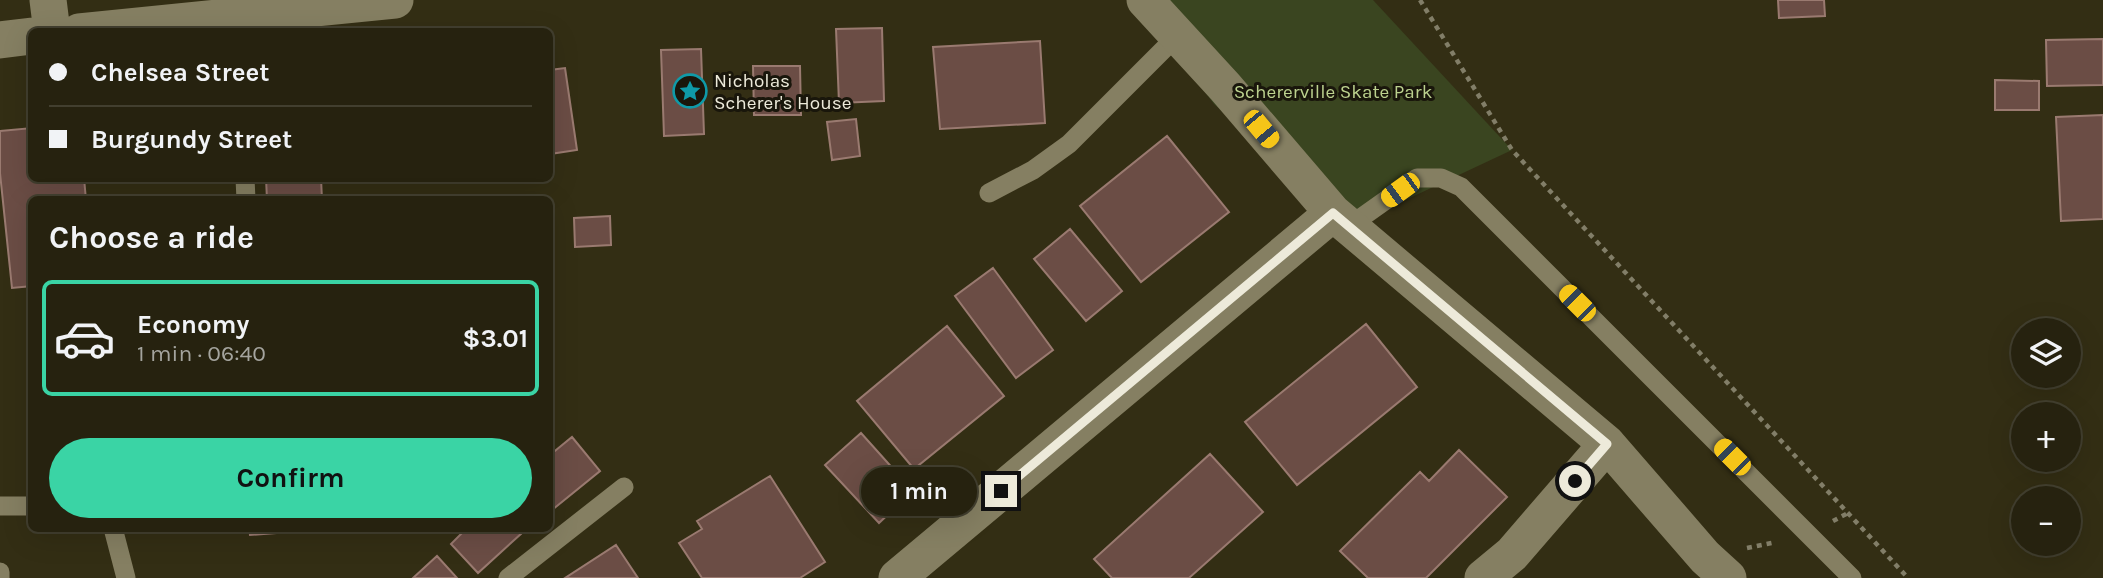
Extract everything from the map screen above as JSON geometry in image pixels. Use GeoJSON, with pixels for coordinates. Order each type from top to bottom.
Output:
{"type":"FeatureCollection","features":[{"type":"Feature","properties":{"kind":"street"},"geometry":{"type":"LineString","coordinates":[[48,0],[52,28]]}},
{"type":"Feature","properties":{"kind":"street"},"geometry":{"type":"LineString","coordinates":[[154,28],[230,24],[395,0]]}},
{"type":"Feature","properties":{"kind":"street"},"geometry":{"type":"LineString","coordinates":[[1145,0],[1341,220],[1607,444],[1705,557],[1728,578]]}},
{"type":"Feature","properties":{"kind":"street"},"geometry":{"type":"LineString","coordinates":[[0,40],[28,36]]}},
{"type":"Feature","properties":{"kind":"street"},"geometry":{"type":"LineString","coordinates":[[897,578],[1341,220]]}},
{"type":"Feature","properties":{"kind":"street"},"geometry":{"type":"LineString","coordinates":[[1483,578],[1512,554],[1607,444]]}},
{"type":"Feature","properties":{"kind":"lane"},"geometry":{"type":"LineString","coordinates":[[989,193],[1032,170],[1069,144],[1178,35]]}},
{"type":"Feature","properties":{"kind":"lane"},"geometry":{"type":"LineString","coordinates":[[1341,220],[1417,178],[1441,178],[1461,187],[1852,578]]}},
{"type":"Feature","properties":{"kind":"lane"},"geometry":{"type":"LineString","coordinates":[[508,578],[624,487]]}},
{"type":"Feature","properties":{"kind":"lane"},"geometry":{"type":"LineString","coordinates":[[0,506],[28,506]]}},
{"type":"Feature","properties":{"kind":"lane"},"geometry":{"type":"LineString","coordinates":[[114,532],[126,578]]}},
{"type":"Feature","properties":{"kind":"lane"},"geometry":{"type":"LineString","coordinates":[[0,572],[1,578]]}},
{"type":"Feature","properties":{"kind":"path"},"geometry":{"type":"LineString","coordinates":[[1420,0],[1512,150],[1908,578]]}},
{"type":"Feature","properties":{"kind":"green space","name":"Schererville Skate Park"},"geometry":{"type":"Polygon","coordinates":[[[1134,0],[1373,0],[1512,150],[1348,227],[1214,104],[1134,0]]]}},
{"type":"Feature","properties":{"kind":"building"},"geometry":{"type":"Polygon","coordinates":[[[1778,0],[1824,0],[1825,16],[1779,18],[1778,0]]]}},
{"type":"Feature","properties":{"kind":"building"},"geometry":{"type":"Polygon","coordinates":[[[882,28],[884,101],[839,103],[836,29],[882,28]]]}},
{"type":"Feature","properties":{"kind":"building"},"geometry":{"type":"Polygon","coordinates":[[[2103,39],[2103,85],[2047,86],[2046,40],[2103,39]]]}},
{"type":"Feature","properties":{"kind":"building"},"geometry":{"type":"Polygon","coordinates":[[[1040,41],[1045,123],[940,129],[933,47],[1040,41]]]}},
{"type":"Feature","properties":{"kind":"building"},"geometry":{"type":"Polygon","coordinates":[[[701,49],[704,134],[664,136],[661,50],[701,49]]]}},
{"type":"Feature","properties":{"kind":"building"},"geometry":{"type":"Polygon","coordinates":[[[753,66],[800,66],[801,115],[754,115],[753,66]]]}},
{"type":"Feature","properties":{"kind":"building"},"geometry":{"type":"Polygon","coordinates":[[[565,68],[577,150],[553,154],[553,70],[565,68]]]}},
{"type":"Feature","properties":{"kind":"building"},"geometry":{"type":"Polygon","coordinates":[[[1995,80],[2039,81],[2039,110],[1995,110],[1995,80]]]}},
{"type":"Feature","properties":{"kind":"building"},"geometry":{"type":"Polygon","coordinates":[[[2103,115],[2103,219],[2061,221],[2056,117],[2103,115]]]}},
{"type":"Feature","properties":{"kind":"building"},"geometry":{"type":"Polygon","coordinates":[[[856,119],[860,156],[832,160],[827,122],[856,119]]]}},
{"type":"Feature","properties":{"kind":"building"},"geometry":{"type":"Polygon","coordinates":[[[28,128],[28,182],[84,182],[86,196],[28,196],[28,286],[12,288],[0,173],[0,131],[28,128]]]}},
{"type":"Feature","properties":{"kind":"building"},"geometry":{"type":"Polygon","coordinates":[[[1167,136],[1229,212],[1141,282],[1080,206],[1167,136]]]}},
{"type":"Feature","properties":{"kind":"building"},"geometry":{"type":"Polygon","coordinates":[[[266,182],[321,182],[322,196],[267,196],[266,182]]]}},
{"type":"Feature","properties":{"kind":"building"},"geometry":{"type":"Polygon","coordinates":[[[610,216],[611,245],[575,247],[574,218],[610,216]]]}},
{"type":"Feature","properties":{"kind":"building"},"geometry":{"type":"Polygon","coordinates":[[[1070,229],[1122,291],[1086,321],[1034,259],[1070,229]]]}},
{"type":"Feature","properties":{"kind":"building"},"geometry":{"type":"Polygon","coordinates":[[[993,268],[1053,350],[1016,378],[955,296],[993,268]]]}},
{"type":"Feature","properties":{"kind":"building"},"geometry":{"type":"Polygon","coordinates":[[[1366,324],[1417,387],[1297,485],[1245,422],[1366,324]]]}},
{"type":"Feature","properties":{"kind":"building"},"geometry":{"type":"Polygon","coordinates":[[[947,326],[1004,396],[914,469],[857,401],[947,326]]]}},
{"type":"Feature","properties":{"kind":"building"},"geometry":{"type":"Polygon","coordinates":[[[861,433],[913,491],[879,523],[825,465],[861,433]]]}},
{"type":"Feature","properties":{"kind":"building"},"geometry":{"type":"Polygon","coordinates":[[[572,437],[600,471],[553,509],[553,453],[572,437]]]}},
{"type":"Feature","properties":{"kind":"building"},"geometry":{"type":"Polygon","coordinates":[[[1459,450],[1507,497],[1426,578],[1368,578],[1340,551],[1420,472],[1429,481],[1459,450]]]}},
{"type":"Feature","properties":{"kind":"building"},"geometry":{"type":"Polygon","coordinates":[[[1210,454],[1263,512],[1189,578],[1112,578],[1094,559],[1210,454]]]}},
{"type":"Feature","properties":{"kind":"building"},"geometry":{"type":"Polygon","coordinates":[[[770,476],[825,562],[800,578],[702,578],[679,543],[702,529],[697,521],[770,476]]]}},
{"type":"Feature","properties":{"kind":"building"},"geometry":{"type":"Polygon","coordinates":[[[250,532],[289,532],[250,535],[250,532]]]}},
{"type":"Feature","properties":{"kind":"building"},"geometry":{"type":"Polygon","coordinates":[[[463,532],[523,532],[478,573],[451,544],[463,532]]]}},
{"type":"Feature","properties":{"kind":"building"},"geometry":{"type":"Polygon","coordinates":[[[616,545],[638,578],[565,578],[616,545]]]}},
{"type":"Feature","properties":{"kind":"building"},"geometry":{"type":"Polygon","coordinates":[[[437,556],[457,578],[413,578],[437,556]]]}},
{"type":"Feature","properties":{"kind":"place","name":"Nicholas Scherer's House"},"geometry":{"type":"Point","coordinates":[690,91]}},
{"type":"Feature","properties":{"kind":"route"},"geometry":{"type":"LineString","coordinates":[[1001,491],[1333,213],[1607,444],[1575,481]]}}]}
